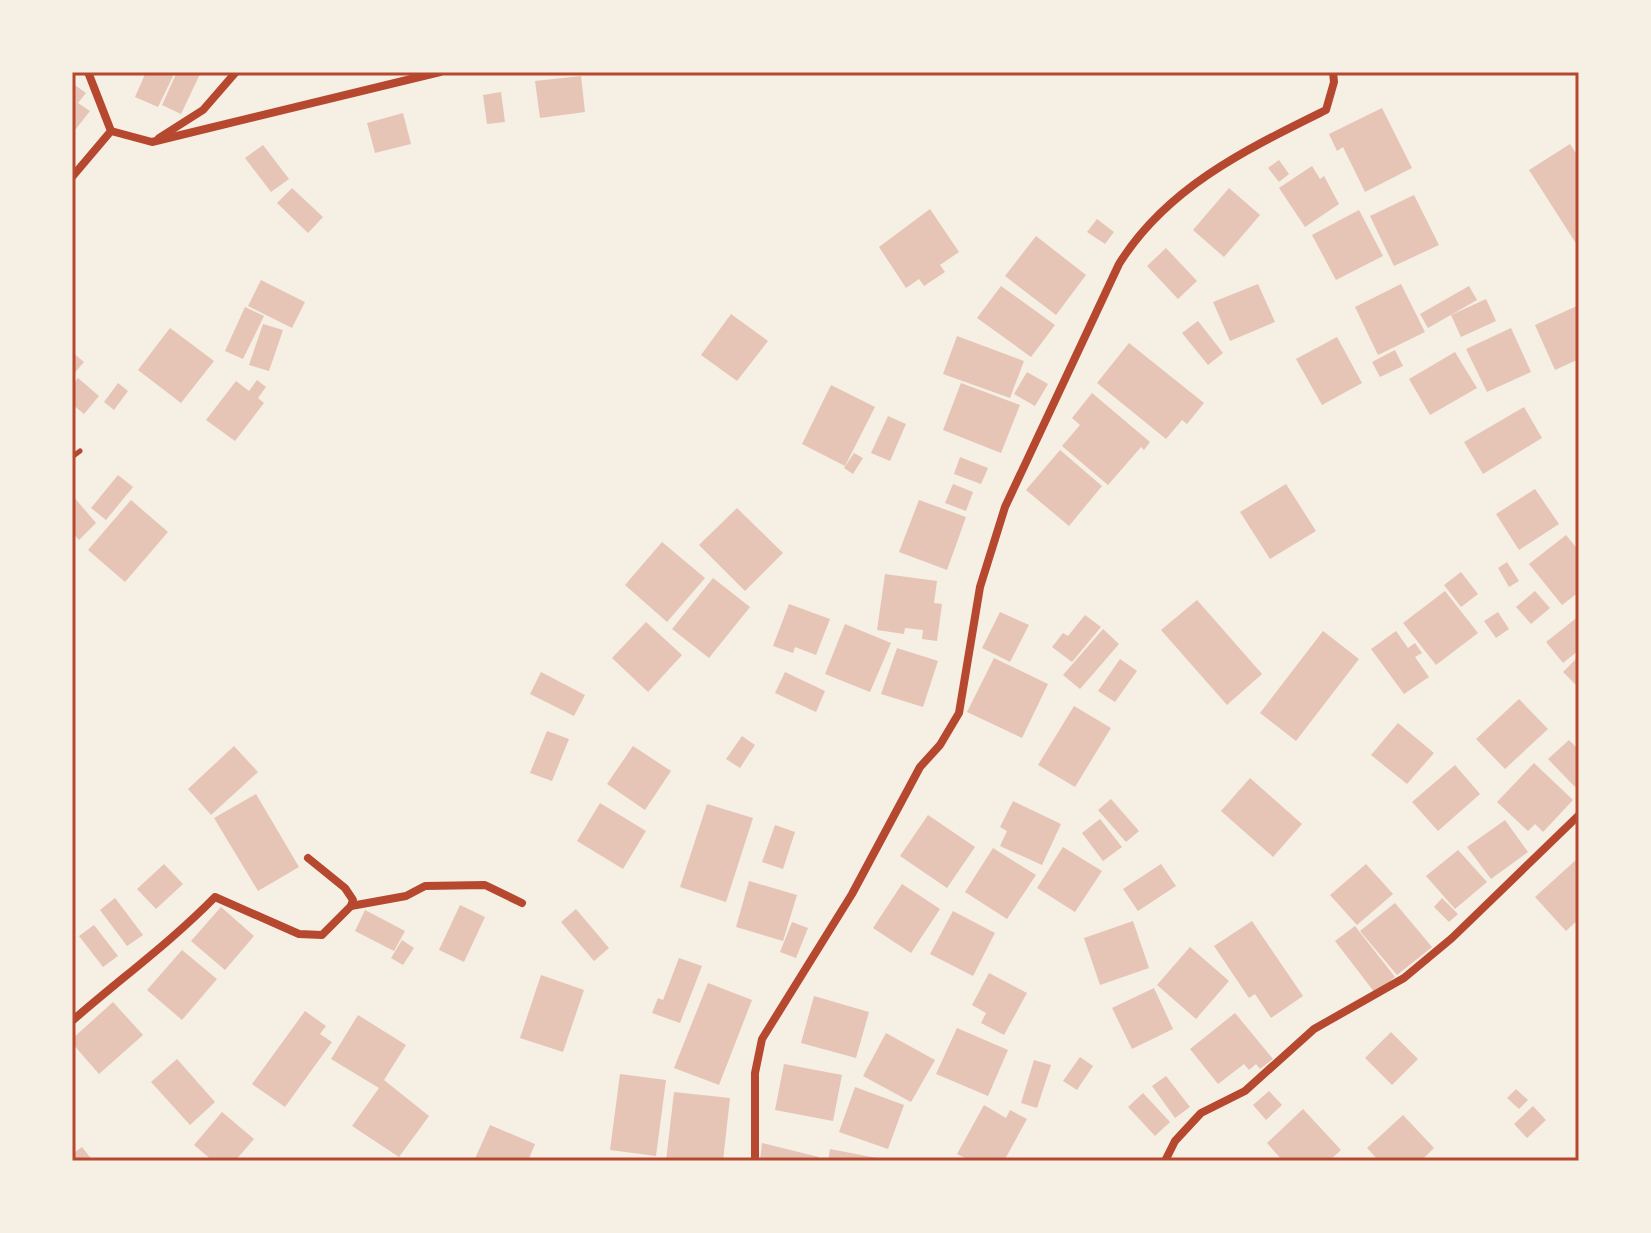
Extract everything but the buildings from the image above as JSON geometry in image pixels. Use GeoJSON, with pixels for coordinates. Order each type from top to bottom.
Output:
{"type":"FeatureCollection","features":[{"type":"Feature","properties":{"kind":"street"},"geometry":{"type":"LineString","coordinates":[[88,72],[111,131]]}},
{"type":"Feature","properties":{"kind":"street"},"geometry":{"type":"LineString","coordinates":[[152,142],[203,110],[236,72]]}},
{"type":"Feature","properties":{"kind":"street"},"geometry":{"type":"LineString","coordinates":[[111,131],[152,142],[440,72]]}},
{"type":"Feature","properties":{"kind":"street"},"geometry":{"type":"LineString","coordinates":[[755,1161],[755,1073],[762,1039],[852,894],[920,767],[954,725],[961,702],[980,587],[1005,507],[1119,264],[1139,231],[1167,203],[1209,172],[1326,110],[1334,82],[1333,72]]}},
{"type":"Feature","properties":{"kind":"street"},"geometry":{"type":"LineString","coordinates":[[72,177],[111,131]]}},
{"type":"Feature","properties":{"kind":"street"},"geometry":{"type":"LineString","coordinates":[[1165,1161],[1175,1141],[1201,1113],[1245,1091],[1314,1029],[1404,978],[1452,938],[1579,815]]}},
{"type":"Feature","properties":{"kind":"street"},"geometry":{"type":"LineString","coordinates":[[72,1021],[142,961],[170,942],[215,897],[299,934],[322,935],[351,906],[353,900],[345,888],[308,858]]}},
{"type":"Feature","properties":{"kind":"street"},"geometry":{"type":"LineString","coordinates":[[351,906],[406,896],[425,886],[474,885],[485,885],[522,903]]}},
{"type":"Feature","properties":{"kind":"path"},"geometry":{"type":"LineString","coordinates":[[72,457],[80,451]]}}]}
